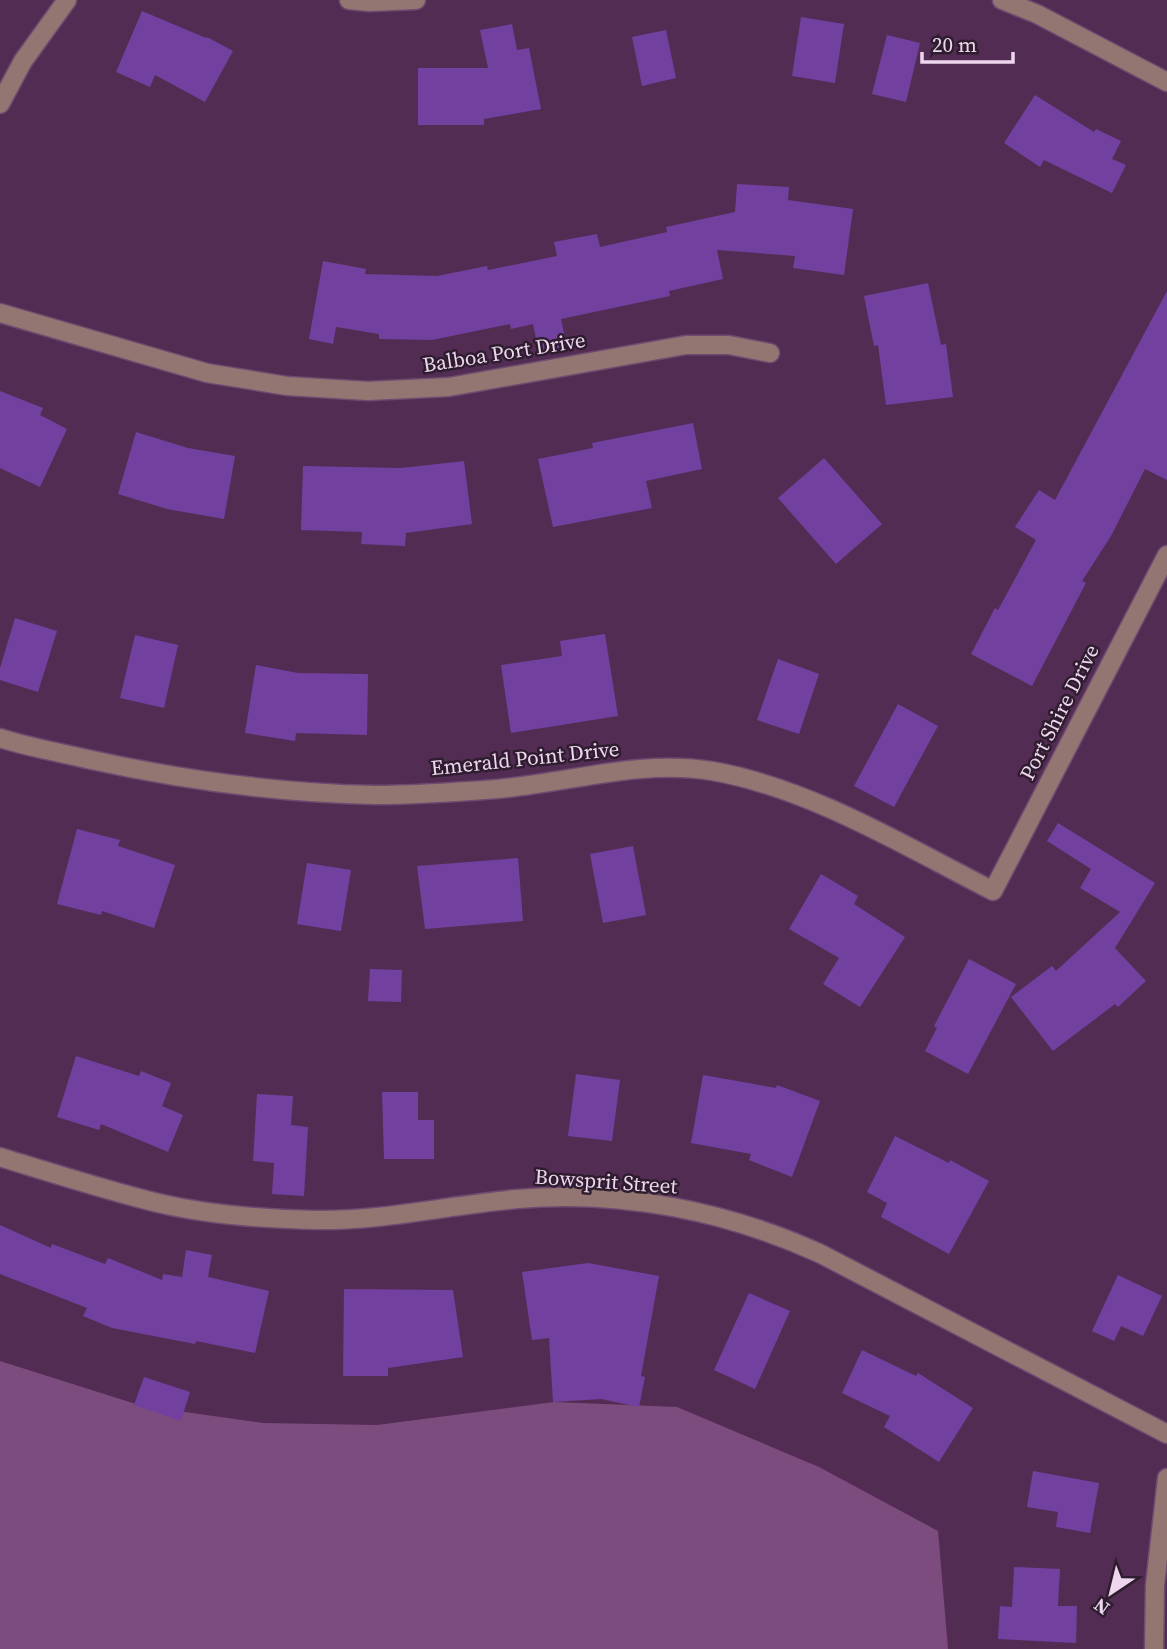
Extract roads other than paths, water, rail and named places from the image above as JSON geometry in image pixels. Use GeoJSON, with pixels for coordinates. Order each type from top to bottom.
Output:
{"type":"FeatureCollection","features":[{"type":"Feature","properties":{"kind":"street"},"geometry":{"type":"LineString","coordinates":[[0,104],[23,61],[67,0]]}},
{"type":"Feature","properties":{"kind":"street"},"geometry":{"type":"LineString","coordinates":[[349,0],[416,0]]}},
{"type":"Feature","properties":{"kind":"street"},"geometry":{"type":"LineString","coordinates":[[1002,0],[1037,13],[1167,82]]}},
{"type":"Feature","properties":{"kind":"street","name":"Balboa Port Drive"},"geometry":{"type":"LineString","coordinates":[[0,313],[206,373],[287,386],[354,390],[449,387],[686,345],[729,345],[770,353]]}},
{"type":"Feature","properties":{"kind":"street","name":"Port Shire Drive"},"geometry":{"type":"LineString","coordinates":[[993,891],[1167,555]]}},
{"type":"Feature","properties":{"kind":"street","name":"Emerald Point Drive"},"geometry":{"type":"LineString","coordinates":[[0,738],[132,769],[254,788],[377,795],[499,788],[633,769],[709,771],[782,788],[817,802],[993,891]]}},
{"type":"Feature","properties":{"kind":"street","name":"Bowsprit Street"},"geometry":{"type":"LineString","coordinates":[[0,1157],[160,1203],[238,1215],[318,1220],[397,1216],[517,1199],[574,1197],[693,1210],[737,1221],[821,1254],[1167,1434]]}},
{"type":"Feature","properties":{"kind":"street"},"geometry":{"type":"LineString","coordinates":[[1154,1649],[1155,1585],[1167,1478]]}}]}
